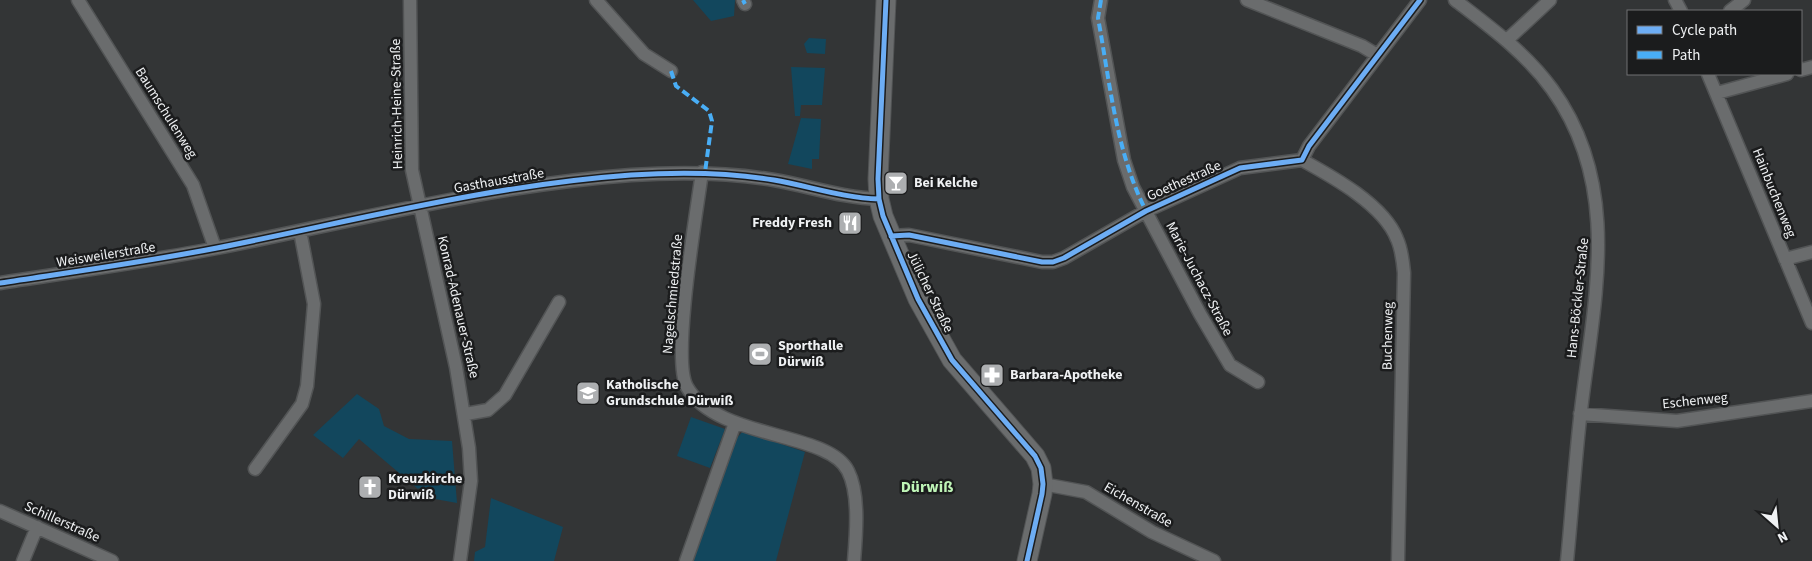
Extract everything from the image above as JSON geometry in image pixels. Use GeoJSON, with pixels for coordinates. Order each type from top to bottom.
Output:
{"type":"FeatureCollection","features":[{"type":"Feature","properties":{"kind":"street","name":"Baumschulenweg"},"geometry":{"type":"LineString","coordinates":[[78,0],[193,185],[215,248]]}},
{"type":"Feature","properties":{"kind":"street","name":"Heinrich-Heine-Straße"},"geometry":{"type":"LineString","coordinates":[[410,0],[412,170],[420,206]]}},
{"type":"Feature","properties":{"kind":"street"},"geometry":{"type":"LineString","coordinates":[[596,0],[644,54],[671,71]]}},
{"type":"Feature","properties":{"kind":"street","name":"Jülicher Straße"},"geometry":{"type":"LineString","coordinates":[[886,0],[879,199],[918,299],[946,351],[979,393],[1026,444],[1041,468],[1044,484]]}},
{"type":"Feature","properties":{"kind":"street","name":"Marie-Juchacz-Straße"},"geometry":{"type":"LineString","coordinates":[[1101,0],[1098,18],[1124,160],[1133,187],[1200,314],[1230,365],[1258,382]]}},
{"type":"Feature","properties":{"kind":"street"},"geometry":{"type":"LineString","coordinates":[[1247,0],[1362,46],[1377,55]]}},
{"type":"Feature","properties":{"kind":"street"},"geometry":{"type":"LineString","coordinates":[[1302,160],[1309,146],[1420,0]]}},
{"type":"Feature","properties":{"kind":"street","name":"Hans-Böckler-Straße"},"geometry":{"type":"LineString","coordinates":[[1455,0],[1507,40],[1529,61],[1552,89],[1569,116],[1583,146],[1593,179],[1599,222],[1599,260],[1580,414],[1568,561]]}},
{"type":"Feature","properties":{"kind":"street"},"geometry":{"type":"LineString","coordinates":[[1507,40],[1550,0]]}},
{"type":"Feature","properties":{"kind":"street"},"geometry":{"type":"LineString","coordinates":[[1731,10],[1744,0]]}},
{"type":"Feature","properties":{"kind":"street","name":"Hainbuchenweg"},"geometry":{"type":"LineString","coordinates":[[1708,75],[1812,323]]}},
{"type":"Feature","properties":{"kind":"street"},"geometry":{"type":"LineString","coordinates":[[1717,93],[1783,75]]}},
{"type":"Feature","properties":{"kind":"street","name":"Goethestraße"},"geometry":{"type":"LineString","coordinates":[[892,236],[909,235],[1042,262],[1052,262],[1064,258],[1146,211],[1240,168],[1302,160]]}},
{"type":"Feature","properties":{"kind":"street","name":"Buchenweg"},"geometry":{"type":"LineString","coordinates":[[1302,160],[1330,175],[1376,209],[1397,238],[1402,256],[1404,283],[1398,561]]}},
{"type":"Feature","properties":{"kind":"street","name":"Gasthausstraße"},"geometry":{"type":"LineString","coordinates":[[215,248],[420,206],[552,183],[630,175],[702,172],[773,180],[860,198],[879,199]]}},
{"type":"Feature","properties":{"kind":"street","name":"Nagelschmiedstraße"},"geometry":{"type":"LineString","coordinates":[[702,172],[687,289],[682,367],[686,386],[697,400],[735,423],[809,445],[829,453],[844,465],[853,487],[856,533],[854,561]]}},
{"type":"Feature","properties":{"kind":"street","name":"Konrad-Adenauer-Straße"},"geometry":{"type":"LineString","coordinates":[[420,206],[466,414],[471,481],[460,561]]}},
{"type":"Feature","properties":{"kind":"street"},"geometry":{"type":"LineString","coordinates":[[255,469],[302,404],[307,386],[314,304],[300,231]]}},
{"type":"Feature","properties":{"kind":"street","name":"Weisweilerstraße"},"geometry":{"type":"LineString","coordinates":[[0,283],[215,248]]}},
{"type":"Feature","properties":{"kind":"street"},"geometry":{"type":"LineString","coordinates":[[1785,259],[1812,252]]}},
{"type":"Feature","properties":{"kind":"street"},"geometry":{"type":"LineString","coordinates":[[466,414],[488,410],[505,395],[559,302]]}},
{"type":"Feature","properties":{"kind":"street","name":"Eschenweg"},"geometry":{"type":"LineString","coordinates":[[1580,414],[1677,421],[1812,401]]}},
{"type":"Feature","properties":{"kind":"street"},"geometry":{"type":"LineString","coordinates":[[686,561],[735,423]]}},
{"type":"Feature","properties":{"kind":"street"},"geometry":{"type":"LineString","coordinates":[[1027,561],[1044,484]]}},
{"type":"Feature","properties":{"kind":"street","name":"Eichenstraße"},"geometry":{"type":"LineString","coordinates":[[1044,484],[1086,492],[1152,532],[1214,561]]}},
{"type":"Feature","properties":{"kind":"street","name":"Schillerstraße"},"geometry":{"type":"LineString","coordinates":[[0,511],[112,561]]}},
{"type":"Feature","properties":{"kind":"street"},"geometry":{"type":"LineString","coordinates":[[24,561],[37,527]]}},
{"type":"Feature","properties":{"kind":"shaded area"},"geometry":{"type":"Polygon","coordinates":[[[693,0],[735,0],[734,16],[711,21],[693,0]]]}},
{"type":"Feature","properties":{"kind":"shaded area"},"geometry":{"type":"Polygon","coordinates":[[[809,38],[826,39],[825,54],[807,53],[804,44],[809,38]]]}},
{"type":"Feature","properties":{"kind":"shaded area"},"geometry":{"type":"Polygon","coordinates":[[[791,67],[825,68],[822,105],[801,105],[800,116],[795,116],[791,67]]]}},
{"type":"Feature","properties":{"kind":"shaded area"},"geometry":{"type":"Polygon","coordinates":[[[801,118],[821,119],[819,159],[812,159],[812,169],[788,164],[801,118]]]}},
{"type":"Feature","properties":{"kind":"shaded area"},"geometry":{"type":"Polygon","coordinates":[[[357,394],[379,409],[384,426],[409,439],[452,441],[457,503],[435,499],[418,489],[359,439],[343,458],[313,435],[357,394]]]}},
{"type":"Feature","properties":{"kind":"shaded area"},"geometry":{"type":"Polygon","coordinates":[[[691,417],[725,429],[710,468],[677,456],[691,417]]]}},
{"type":"Feature","properties":{"kind":"shaded area"},"geometry":{"type":"Polygon","coordinates":[[[743,431],[805,452],[776,561],[693,561],[737,438],[743,431]]]}},
{"type":"Feature","properties":{"kind":"shaded area"},"geometry":{"type":"Polygon","coordinates":[[[491,498],[563,527],[554,561],[474,561],[475,552],[485,547],[491,498]]]}},
{"type":"Feature","properties":{"kind":"marked path"},"geometry":{"type":"LineString","coordinates":[[743,0],[745,4]]}},
{"type":"Feature","properties":{"kind":"marked path"},"geometry":{"type":"LineString","coordinates":[[1101,0],[1098,18],[1115,117],[1128,165],[1146,211]]}},
{"type":"Feature","properties":{"kind":"marked path"},"geometry":{"type":"LineString","coordinates":[[671,71],[676,86],[709,111],[712,121],[705,172]]}},
{"type":"Feature","properties":{"kind":"cycle path"},"geometry":{"type":"LineString","coordinates":[[886,0],[878,179],[879,199],[883,216],[918,299],[952,360],[1035,456],[1041,468],[1042,494],[1027,561]]}},
{"type":"Feature","properties":{"kind":"cycle path"},"geometry":{"type":"LineString","coordinates":[[891,236],[909,235],[1042,262],[1053,262],[1064,258],[1146,211],[1240,168],[1302,160],[1309,146],[1420,0]]}},
{"type":"Feature","properties":{"kind":"cycle path"},"geometry":{"type":"LineString","coordinates":[[0,283],[190,253],[475,195],[579,180],[631,175],[685,173],[756,177],[839,194],[879,199]]}},
{"type":"Feature","properties":{"kind":"place","name":"Bei Kelche"},"geometry":{"type":"Point","coordinates":[896,183]}},
{"type":"Feature","properties":{"kind":"place","name":"Freddy Fresh"},"geometry":{"type":"Point","coordinates":[850,223]}},
{"type":"Feature","properties":{"kind":"place","name":"Sporthalle Dürwiß"},"geometry":{"type":"Point","coordinates":[760,354]}},
{"type":"Feature","properties":{"kind":"place","name":"Barbara-Apotheke"},"geometry":{"type":"Point","coordinates":[992,375]}},
{"type":"Feature","properties":{"kind":"place","name":"Katholische Grundschule Dürwiß"},"geometry":{"type":"Point","coordinates":[588,393]}},
{"type":"Feature","properties":{"kind":"place","name":"Kreuzkirche Dürwiß"},"geometry":{"type":"Point","coordinates":[370,487]}},
{"type":"Feature","properties":{"kind":"district","name":"Dürwiß"},"geometry":{"type":"Point","coordinates":[927,487]}}]}
